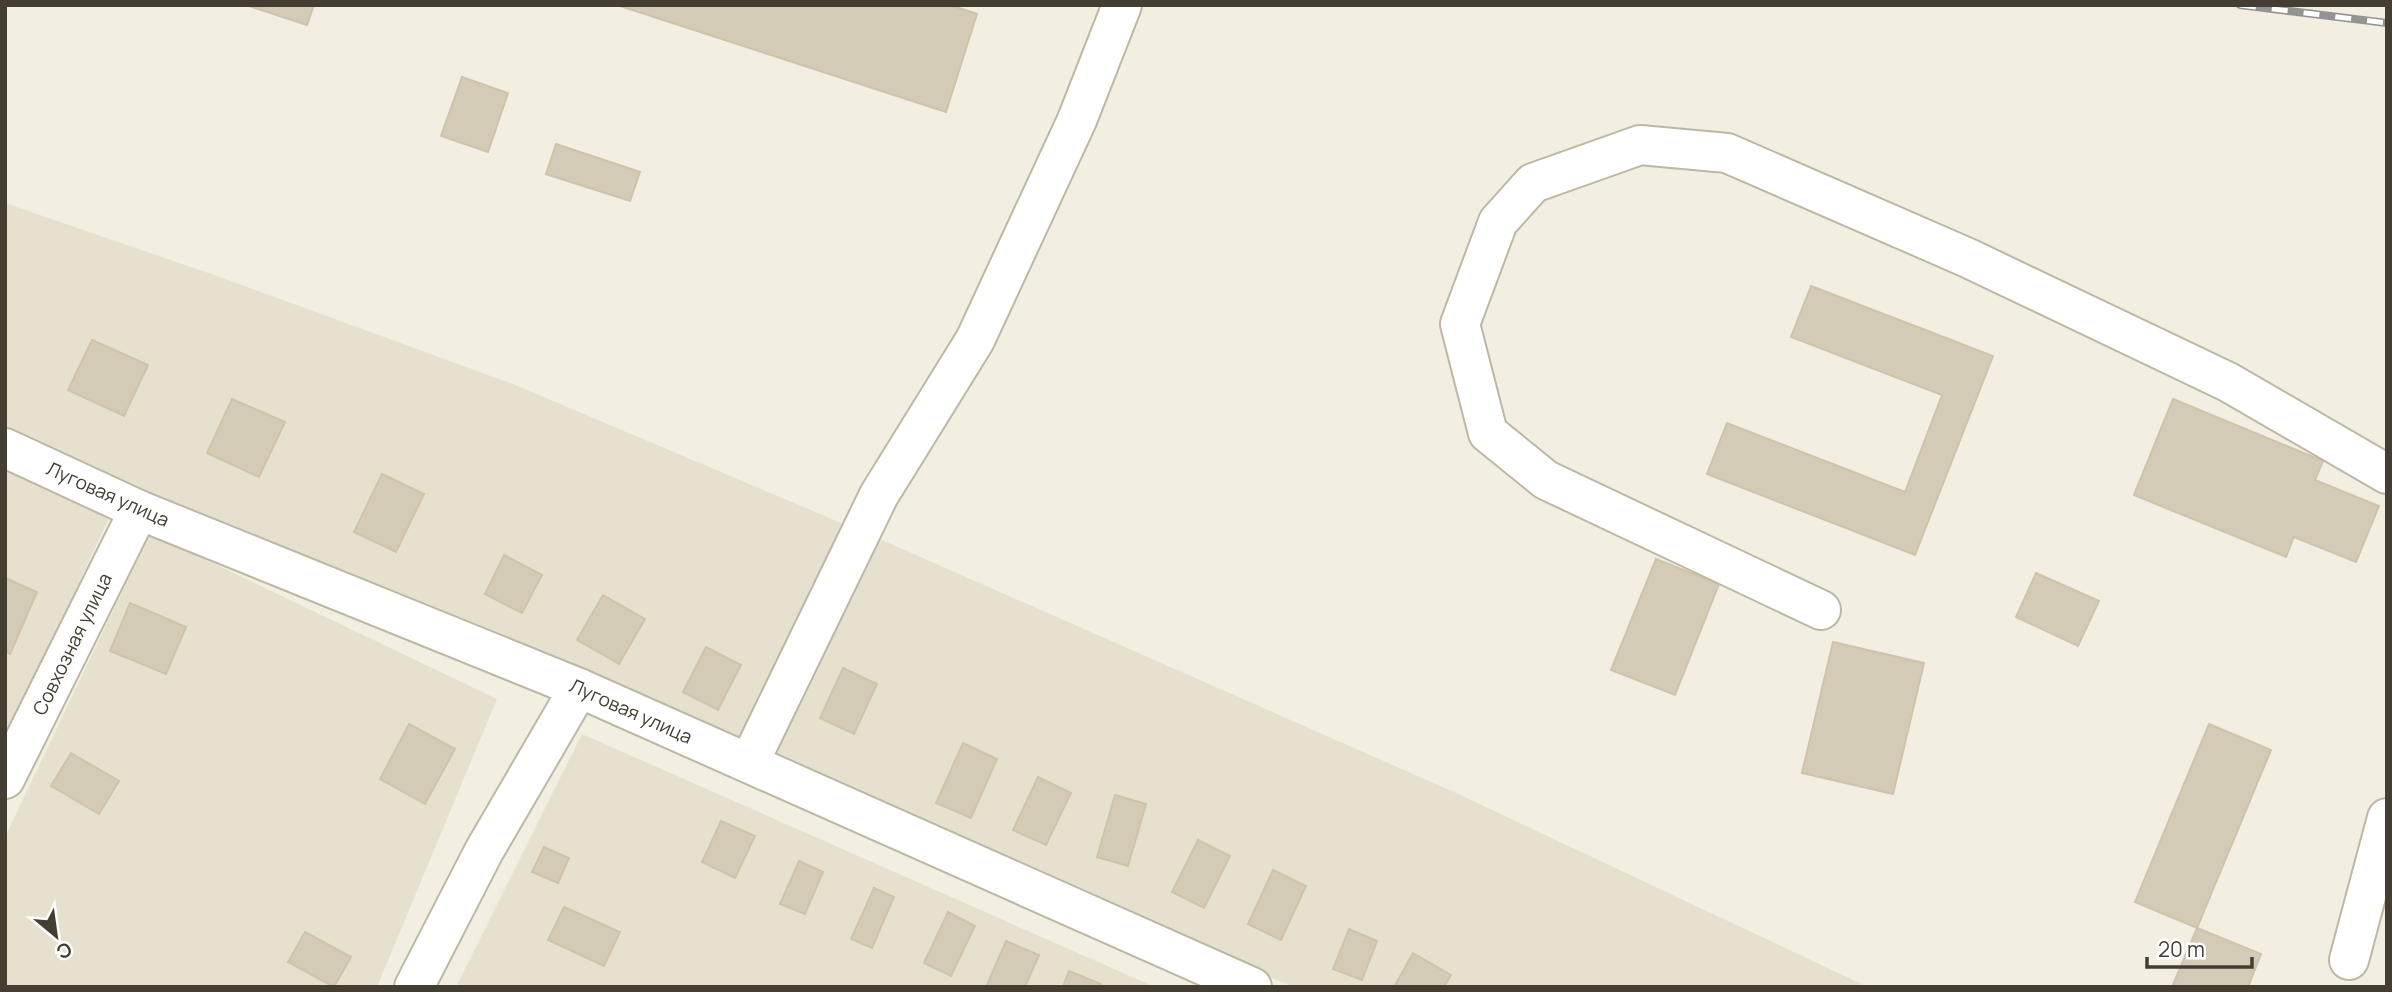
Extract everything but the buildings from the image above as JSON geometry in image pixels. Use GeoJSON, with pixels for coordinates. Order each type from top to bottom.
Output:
{"type":"FeatureCollection","features":[{"type":"Feature","properties":{"kind":"street"},"geometry":{"type":"LineString","coordinates":[[749,763],[879,495],[975,340],[1077,120],[1122,5]]}},
{"type":"Feature","properties":{"kind":"street"},"geometry":{"type":"LineString","coordinates":[[1821,610],[1546,480],[1488,433],[1460,324],[1498,222],[1534,183],[1640,145],[1727,153],[1968,258],[2228,382],[2387,474]]}},
{"type":"Feature","properties":{"kind":"street","name":"Луговая улица"},"geometry":{"type":"LineString","coordinates":[[5,448],[139,510],[579,688],[1252,987]]}},
{"type":"Feature","properties":{"kind":"street","name":"Совхозная улица"},"geometry":{"type":"LineString","coordinates":[[5,779],[139,510]]}},
{"type":"Feature","properties":{"kind":"street"},"geometry":{"type":"LineString","coordinates":[[414,987],[484,850],[579,688]]}},
{"type":"Feature","properties":{"kind":"street"},"geometry":{"type":"LineString","coordinates":[[2349,960],[2387,818]]}},
{"type":"Feature","properties":{"kind":"shaded area"},"geometry":{"type":"Polygon","coordinates":[[[5,203],[214,275],[513,384],[891,544],[1454,792],[1868,987],[1293,987],[5,429],[5,203]]]}},
{"type":"Feature","properties":{"kind":"shaded area"},"geometry":{"type":"Polygon","coordinates":[[[5,466],[110,516],[5,742],[5,466]]]}},
{"type":"Feature","properties":{"kind":"shaded area"},"geometry":{"type":"Polygon","coordinates":[[[150,533],[497,699],[377,987],[5,987],[5,837],[150,533]]]}},
{"type":"Feature","properties":{"kind":"shaded area"},"geometry":{"type":"Polygon","coordinates":[[[582,734],[1155,987],[456,987],[582,734]]]}},
{"type":"Feature","properties":{"kind":"railway"},"geometry":{"type":"LineString","coordinates":[[2240,5],[2387,23]]}}]}
